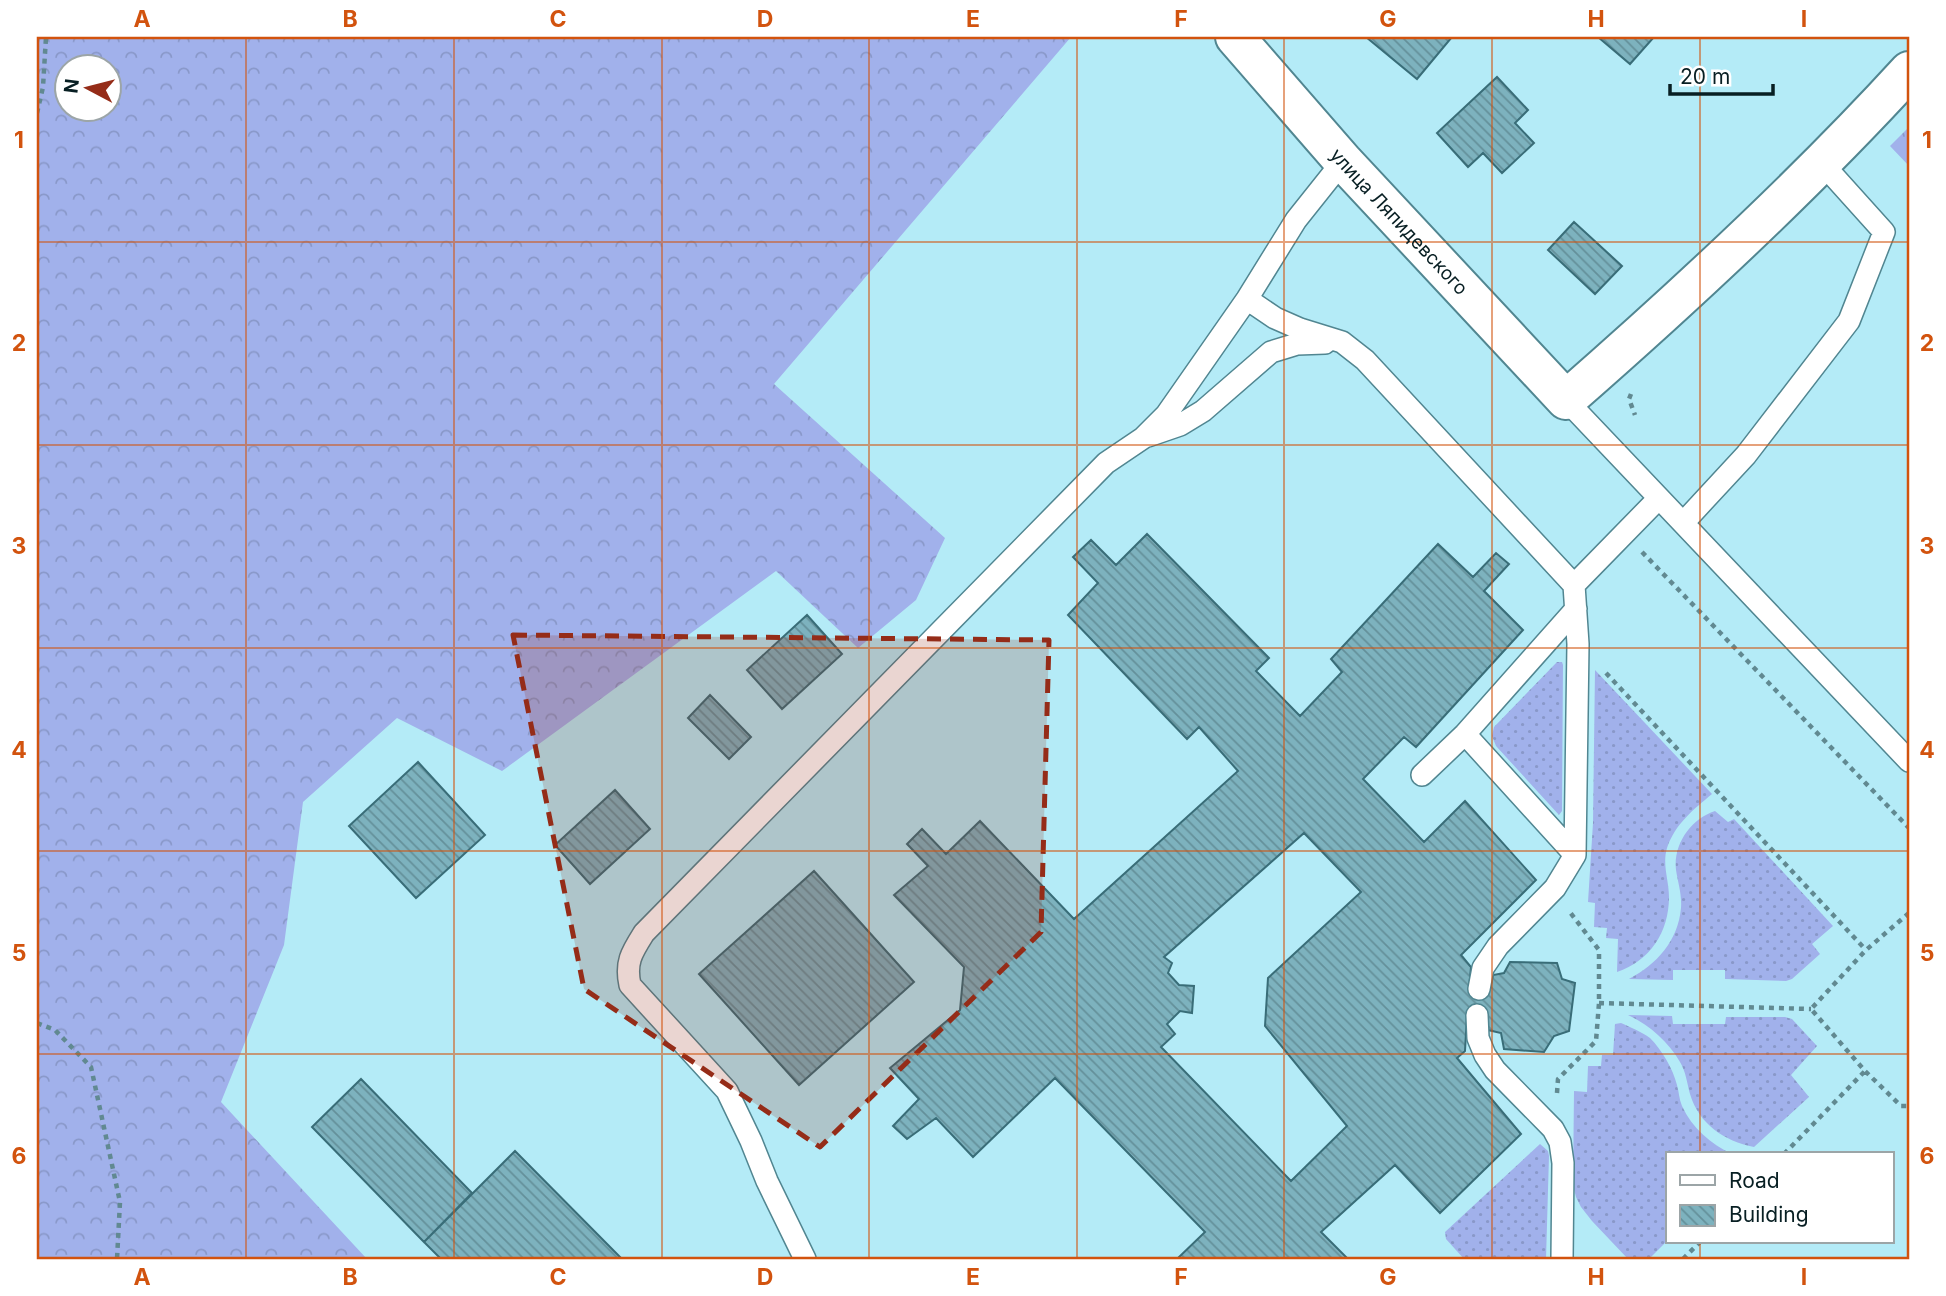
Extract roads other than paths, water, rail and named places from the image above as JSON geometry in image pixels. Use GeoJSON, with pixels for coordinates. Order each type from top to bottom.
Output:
{"type":"FeatureCollection","features":[{"type":"Feature","properties":{"kind":"street","name":"улица Ляпидевского"},"geometry":{"type":"LineString","coordinates":[[1235,37],[1343,161],[1566,400]]}},
{"type":"Feature","properties":{"kind":"street"},"geometry":{"type":"LineString","coordinates":[[1566,400],[1669,310],[1853,133],[1909,71]]}},
{"type":"Feature","properties":{"kind":"lane"},"geometry":{"type":"LineString","coordinates":[[806,1259],[767,1181],[727,1091],[630,985],[627,971],[631,954],[644,933],[1106,463],[1143,438],[1166,415],[1247,299],[1296,220],[1343,161]]}},
{"type":"Feature","properties":{"kind":"lane"},"geometry":{"type":"LineString","coordinates":[[1683,523],[1746,455],[1849,321],[1884,232],[1821,162]]}},
{"type":"Feature","properties":{"kind":"lane"},"geometry":{"type":"LineString","coordinates":[[1247,299],[1300,329],[1342,342],[1366,360],[1574,585],[1578,644],[1575,855],[1555,888],[1498,946],[1483,968],[1479,989]]}},
{"type":"Feature","properties":{"kind":"lane"},"geometry":{"type":"LineString","coordinates":[[1143,438],[1180,425],[1203,411],[1271,352],[1297,344],[1342,342]]}},
{"type":"Feature","properties":{"kind":"lane"},"geometry":{"type":"LineString","coordinates":[[1566,400],[1909,761]]}},
{"type":"Feature","properties":{"kind":"lane"},"geometry":{"type":"LineString","coordinates":[[1574,585],[1659,498]]}},
{"type":"Feature","properties":{"kind":"lane"},"geometry":{"type":"LineString","coordinates":[[1422,775],[1465,734],[1576,609]]}},
{"type":"Feature","properties":{"kind":"lane"},"geometry":{"type":"LineString","coordinates":[[1465,734],[1575,855]]}},
{"type":"Feature","properties":{"kind":"lane"},"geometry":{"type":"LineString","coordinates":[[1476,1015],[1478,1038],[1485,1055],[1495,1070],[1553,1129],[1560,1142],[1563,1163],[1562,1259]]}}]}
